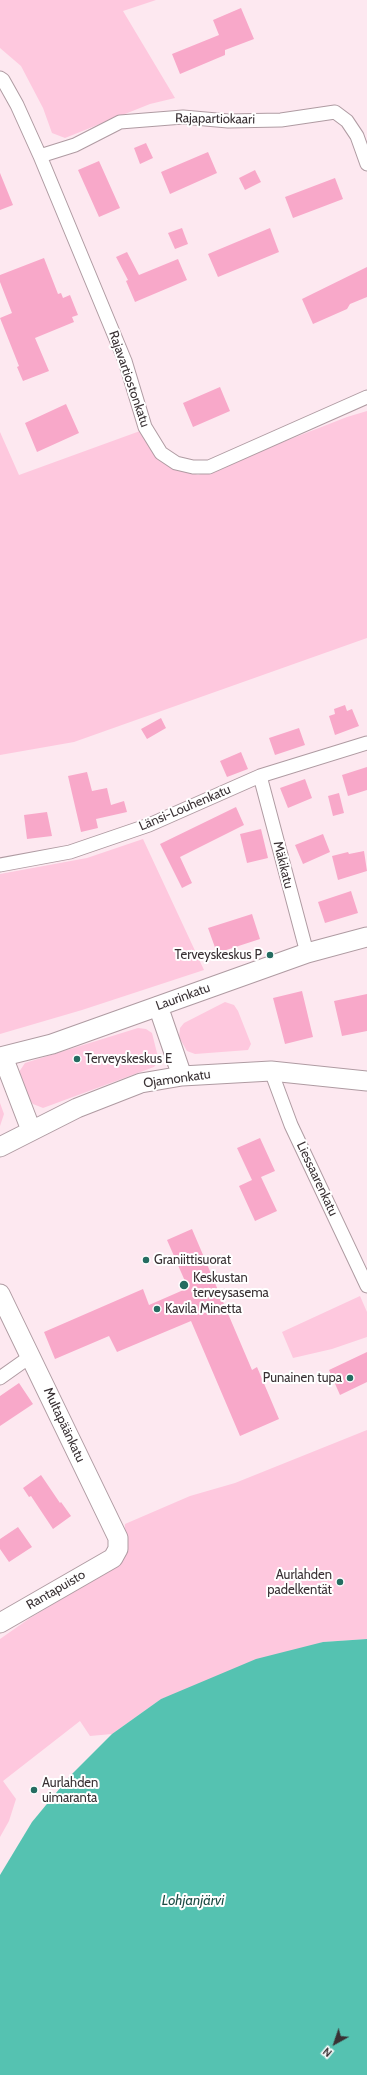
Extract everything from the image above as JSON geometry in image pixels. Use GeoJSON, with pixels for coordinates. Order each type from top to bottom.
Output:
{"type":"FeatureCollection","features":[{"type":"Feature","properties":{"kind":"street","name":"Rajavartiostonkatu"},"geometry":{"type":"LineString","coordinates":[[0,78],[3,80],[17,105],[40,156],[125,361],[145,427],[161,453],[176,463],[193,467],[209,467],[367,397]]}},
{"type":"Feature","properties":{"kind":"street","name":"Rajapartiokaari"},"geometry":{"type":"LineString","coordinates":[[40,156],[75,145],[120,122],[183,117],[228,121],[281,120],[335,112],[347,121],[357,136],[367,164]]}},
{"type":"Feature","properties":{"kind":"street","name":"Länsi-Louhenkatu"},"geometry":{"type":"LineString","coordinates":[[0,865],[70,852],[149,825],[260,776],[367,743]]}},
{"type":"Feature","properties":{"kind":"street","name":"Mäkikatu"},"geometry":{"type":"LineString","coordinates":[[260,776],[307,953]]}},
{"type":"Feature","properties":{"kind":"street","name":"Laurinkatu"},"geometry":{"type":"LineString","coordinates":[[2,1057],[52,1044],[307,953],[367,937]]}},
{"type":"Feature","properties":{"kind":"street"},"geometry":{"type":"LineString","coordinates":[[158,1006],[182,1076]]}},
{"type":"Feature","properties":{"kind":"street"},"geometry":{"type":"LineString","coordinates":[[2,1057],[31,1130]]}},
{"type":"Feature","properties":{"kind":"street","name":"Ojamonkatu"},"geometry":{"type":"LineString","coordinates":[[0,1147],[31,1130],[117,1091],[141,1083],[182,1076],[271,1071],[367,1081]]}},
{"type":"Feature","properties":{"kind":"street","name":"Liessaarenkatu"},"geometry":{"type":"LineString","coordinates":[[271,1071],[291,1125],[367,1286]]}},
{"type":"Feature","properties":{"kind":"street","name":"Multapäänkatu"},"geometry":{"type":"LineString","coordinates":[[0,1294],[118,1538],[118,1549],[113,1558]]}},
{"type":"Feature","properties":{"kind":"street"},"geometry":{"type":"LineString","coordinates":[[0,1378],[31,1356]]}},
{"type":"Feature","properties":{"kind":"street","name":"Rantapuisto"},"geometry":{"type":"LineString","coordinates":[[0,1623],[113,1558]]}},
{"type":"Feature","properties":{"kind":"shaded area"},"geometry":{"type":"Polygon","coordinates":[[[0,0],[156,0],[123,11],[175,98],[150,104],[65,138],[52,133],[43,108],[21,66],[0,48],[0,0]]]}},
{"type":"Feature","properties":{"kind":"shaded area"},"geometry":{"type":"Polygon","coordinates":[[[367,411],[367,638],[74,742],[0,755],[0,432],[19,475],[140,431],[158,459],[198,475],[347,417],[367,411]]]}},
{"type":"Feature","properties":{"kind":"shaded area"},"geometry":{"type":"Polygon","coordinates":[[[143,839],[204,970],[82,1010],[0,1034],[0,874],[87,858],[143,839]]]}},
{"type":"Feature","properties":{"kind":"shaded area"},"geometry":{"type":"Polygon","coordinates":[[[225,1002],[234,1005],[238,1011],[251,1044],[248,1050],[195,1054],[187,1051],[179,1037],[180,1028],[184,1023],[225,1002]]]}},
{"type":"Feature","properties":{"kind":"shaded area"},"geometry":{"type":"Polygon","coordinates":[[[138,1028],[146,1029],[152,1033],[159,1061],[154,1067],[43,1108],[33,1104],[28,1099],[19,1072],[25,1063],[138,1028]]]}},
{"type":"Feature","properties":{"kind":"shaded area"},"geometry":{"type":"Polygon","coordinates":[[[0,1103],[4,1114],[0,1126],[0,1103]]]}},
{"type":"Feature","properties":{"kind":"shaded area"},"geometry":{"type":"Polygon","coordinates":[[[360,1296],[367,1312],[367,1337],[332,1349],[293,1358],[282,1332],[360,1296]]]}},
{"type":"Feature","properties":{"kind":"shaded area"},"geometry":{"type":"Polygon","coordinates":[[[367,1430],[367,1639],[323,1642],[161,1699],[112,1734],[90,1736],[80,1721],[3,1781],[16,1799],[9,1821],[0,1837],[0,1639],[30,1618],[115,1567],[124,1542],[125,1524],[190,1496],[235,1483],[367,1430]]]}},
{"type":"Feature","properties":{"kind":"water","name":"Lohjanjärvi"},"geometry":{"type":"Polygon","coordinates":[[[367,1639],[367,2075],[0,2075],[0,1875],[32,1822],[70,1776],[112,1734],[161,1699],[256,1659],[323,1642],[367,1639]]]}},
{"type":"Feature","properties":{"kind":"building"},"geometry":{"type":"Polygon","coordinates":[[[241,8],[254,39],[225,50],[225,55],[180,74],[172,54],[219,35],[213,20],[241,8]]]}},
{"type":"Feature","properties":{"kind":"building"},"geometry":{"type":"Polygon","coordinates":[[[146,143],[153,158],[140,164],[134,148],[146,143]]]}},
{"type":"Feature","properties":{"kind":"building"},"geometry":{"type":"Polygon","coordinates":[[[208,152],[217,173],[170,194],[161,172],[208,152]]]}},
{"type":"Feature","properties":{"kind":"building"},"geometry":{"type":"Polygon","coordinates":[[[99,161],[120,208],[99,217],[78,170],[99,161]]]}},
{"type":"Feature","properties":{"kind":"building"},"geometry":{"type":"Polygon","coordinates":[[[255,170],[261,182],[245,190],[239,178],[255,170]]]}},
{"type":"Feature","properties":{"kind":"building"},"geometry":{"type":"Polygon","coordinates":[[[0,173],[13,205],[0,210],[0,173]]]}},
{"type":"Feature","properties":{"kind":"building"},"geometry":{"type":"Polygon","coordinates":[[[335,178],[343,199],[293,218],[285,197],[335,178]]]}},
{"type":"Feature","properties":{"kind":"building"},"geometry":{"type":"Polygon","coordinates":[[[182,228],[188,244],[175,249],[168,233],[182,228]]]}},
{"type":"Feature","properties":{"kind":"building"},"geometry":{"type":"Polygon","coordinates":[[[270,228],[279,252],[218,277],[208,254],[270,228]]]}},
{"type":"Feature","properties":{"kind":"building"},"geometry":{"type":"Polygon","coordinates":[[[127,252],[139,275],[178,259],[187,280],[135,302],[126,281],[128,280],[116,257],[127,252]]]}},
{"type":"Feature","properties":{"kind":"building"},"geometry":{"type":"Polygon","coordinates":[[[44,258],[58,294],[61,293],[63,298],[70,295],[78,315],[72,317],[74,322],[35,338],[49,371],[23,381],[17,367],[19,366],[0,318],[12,313],[0,282],[0,275],[44,258]]]}},
{"type":"Feature","properties":{"kind":"building"},"geometry":{"type":"Polygon","coordinates":[[[367,267],[367,297],[350,304],[347,309],[313,324],[302,299],[367,267]]]}},
{"type":"Feature","properties":{"kind":"building"},"geometry":{"type":"Polygon","coordinates":[[[220,387],[230,411],[193,427],[183,403],[220,387]]]}},
{"type":"Feature","properties":{"kind":"building"},"geometry":{"type":"Polygon","coordinates":[[[66,404],[79,433],[37,452],[25,423],[66,404]]]}},
{"type":"Feature","properties":{"kind":"building"},"geometry":{"type":"Polygon","coordinates":[[[345,705],[347,711],[352,709],[359,726],[335,735],[329,716],[335,714],[334,709],[345,705]]]}},
{"type":"Feature","properties":{"kind":"building"},"geometry":{"type":"Polygon","coordinates":[[[161,718],[166,728],[147,739],[141,729],[161,718]]]}},
{"type":"Feature","properties":{"kind":"building"},"geometry":{"type":"Polygon","coordinates":[[[299,728],[305,745],[275,755],[269,738],[299,728]]]}},
{"type":"Feature","properties":{"kind":"building"},"geometry":{"type":"Polygon","coordinates":[[[241,752],[248,769],[227,777],[220,761],[241,752]]]}},
{"type":"Feature","properties":{"kind":"building"},"geometry":{"type":"Polygon","coordinates":[[[367,767],[367,790],[348,796],[342,775],[367,767]]]}},
{"type":"Feature","properties":{"kind":"building"},"geometry":{"type":"Polygon","coordinates":[[[87,772],[92,791],[107,788],[111,805],[124,801],[127,812],[96,819],[98,828],[81,832],[68,776],[87,772]]]}},
{"type":"Feature","properties":{"kind":"building"},"geometry":{"type":"Polygon","coordinates":[[[305,779],[312,798],[288,808],[280,788],[305,779]]]}},
{"type":"Feature","properties":{"kind":"building"},"geometry":{"type":"Polygon","coordinates":[[[339,793],[344,813],[333,816],[328,796],[339,793]]]}},
{"type":"Feature","properties":{"kind":"building"},"geometry":{"type":"Polygon","coordinates":[[[236,807],[244,825],[180,857],[192,883],[182,888],[160,844],[236,807]]]}},
{"type":"Feature","properties":{"kind":"building"},"geometry":{"type":"Polygon","coordinates":[[[47,812],[52,836],[27,839],[24,815],[47,812]]]}},
{"type":"Feature","properties":{"kind":"building"},"geometry":{"type":"Polygon","coordinates":[[[261,829],[268,858],[247,863],[240,834],[261,829]]]}},
{"type":"Feature","properties":{"kind":"building"},"geometry":{"type":"Polygon","coordinates":[[[323,834],[330,852],[303,864],[295,845],[323,834]]]}},
{"type":"Feature","properties":{"kind":"building"},"geometry":{"type":"Polygon","coordinates":[[[364,851],[367,871],[338,880],[332,856],[348,852],[349,854],[364,851]]]}},
{"type":"Feature","properties":{"kind":"building"},"geometry":{"type":"Polygon","coordinates":[[[351,891],[358,913],[325,923],[318,902],[351,891]]]}},
{"type":"Feature","properties":{"kind":"building"},"geometry":{"type":"Polygon","coordinates":[[[252,914],[260,939],[217,953],[208,928],[252,914]]]}},
{"type":"Feature","properties":{"kind":"building"},"geometry":{"type":"Polygon","coordinates":[[[302,991],[313,1037],[285,1044],[273,998],[302,991]]]}},
{"type":"Feature","properties":{"kind":"building"},"geometry":{"type":"Polygon","coordinates":[[[367,994],[367,1031],[342,1036],[334,1001],[367,994]]]}},
{"type":"Feature","properties":{"kind":"building"},"geometry":{"type":"Polygon","coordinates":[[[260,1138],[275,1171],[261,1177],[277,1211],[255,1221],[239,1186],[252,1180],[237,1148],[260,1138]]]}},
{"type":"Feature","properties":{"kind":"building"},"geometry":{"type":"Polygon","coordinates":[[[192,1229],[252,1370],[257,1367],[279,1419],[240,1436],[191,1321],[117,1352],[109,1336],[55,1359],[44,1332],[143,1289],[149,1305],[188,1288],[167,1240],[192,1229]]]}},
{"type":"Feature","properties":{"kind":"building","name":"Punainen tupa"},"geometry":{"type":"Polygon","coordinates":[[[367,1352],[367,1382],[340,1395],[329,1370],[367,1352]]]}},
{"type":"Feature","properties":{"kind":"building"},"geometry":{"type":"Polygon","coordinates":[[[19,1383],[33,1404],[0,1426],[0,1396],[19,1383]]]}},
{"type":"Feature","properties":{"kind":"building"},"geometry":{"type":"Polygon","coordinates":[[[41,1475],[60,1503],[61,1502],[71,1516],[53,1529],[31,1496],[29,1497],[23,1488],[41,1475]]]}},
{"type":"Feature","properties":{"kind":"building"},"geometry":{"type":"Polygon","coordinates":[[[18,1527],[32,1547],[9,1562],[0,1549],[0,1539],[18,1527]]]}},
{"type":"Feature","properties":{"kind":"place","name":"Terveyskeskus P"},"geometry":{"type":"Point","coordinates":[270,955]}},
{"type":"Feature","properties":{"kind":"place","name":"Terveyskeskus E"},"geometry":{"type":"Point","coordinates":[77,1059]}},
{"type":"Feature","properties":{"kind":"place","name":"Graniittisuorat"},"geometry":{"type":"Point","coordinates":[146,1260]}},
{"type":"Feature","properties":{"kind":"place","name":"Keskustan terveysasema"},"geometry":{"type":"Point","coordinates":[184,1285]}},
{"type":"Feature","properties":{"kind":"place","name":"Kavila Minetta"},"geometry":{"type":"Point","coordinates":[157,1309]}},
{"type":"Feature","properties":{"kind":"place","name":"Punainen tupa"},"geometry":{"type":"Point","coordinates":[350,1378]}},
{"type":"Feature","properties":{"kind":"place","name":"Aurlahden padelkentät"},"geometry":{"type":"Point","coordinates":[340,1582]}},
{"type":"Feature","properties":{"kind":"place","name":"Aurlahden uimaranta"},"geometry":{"type":"Point","coordinates":[34,1790]}}]}
